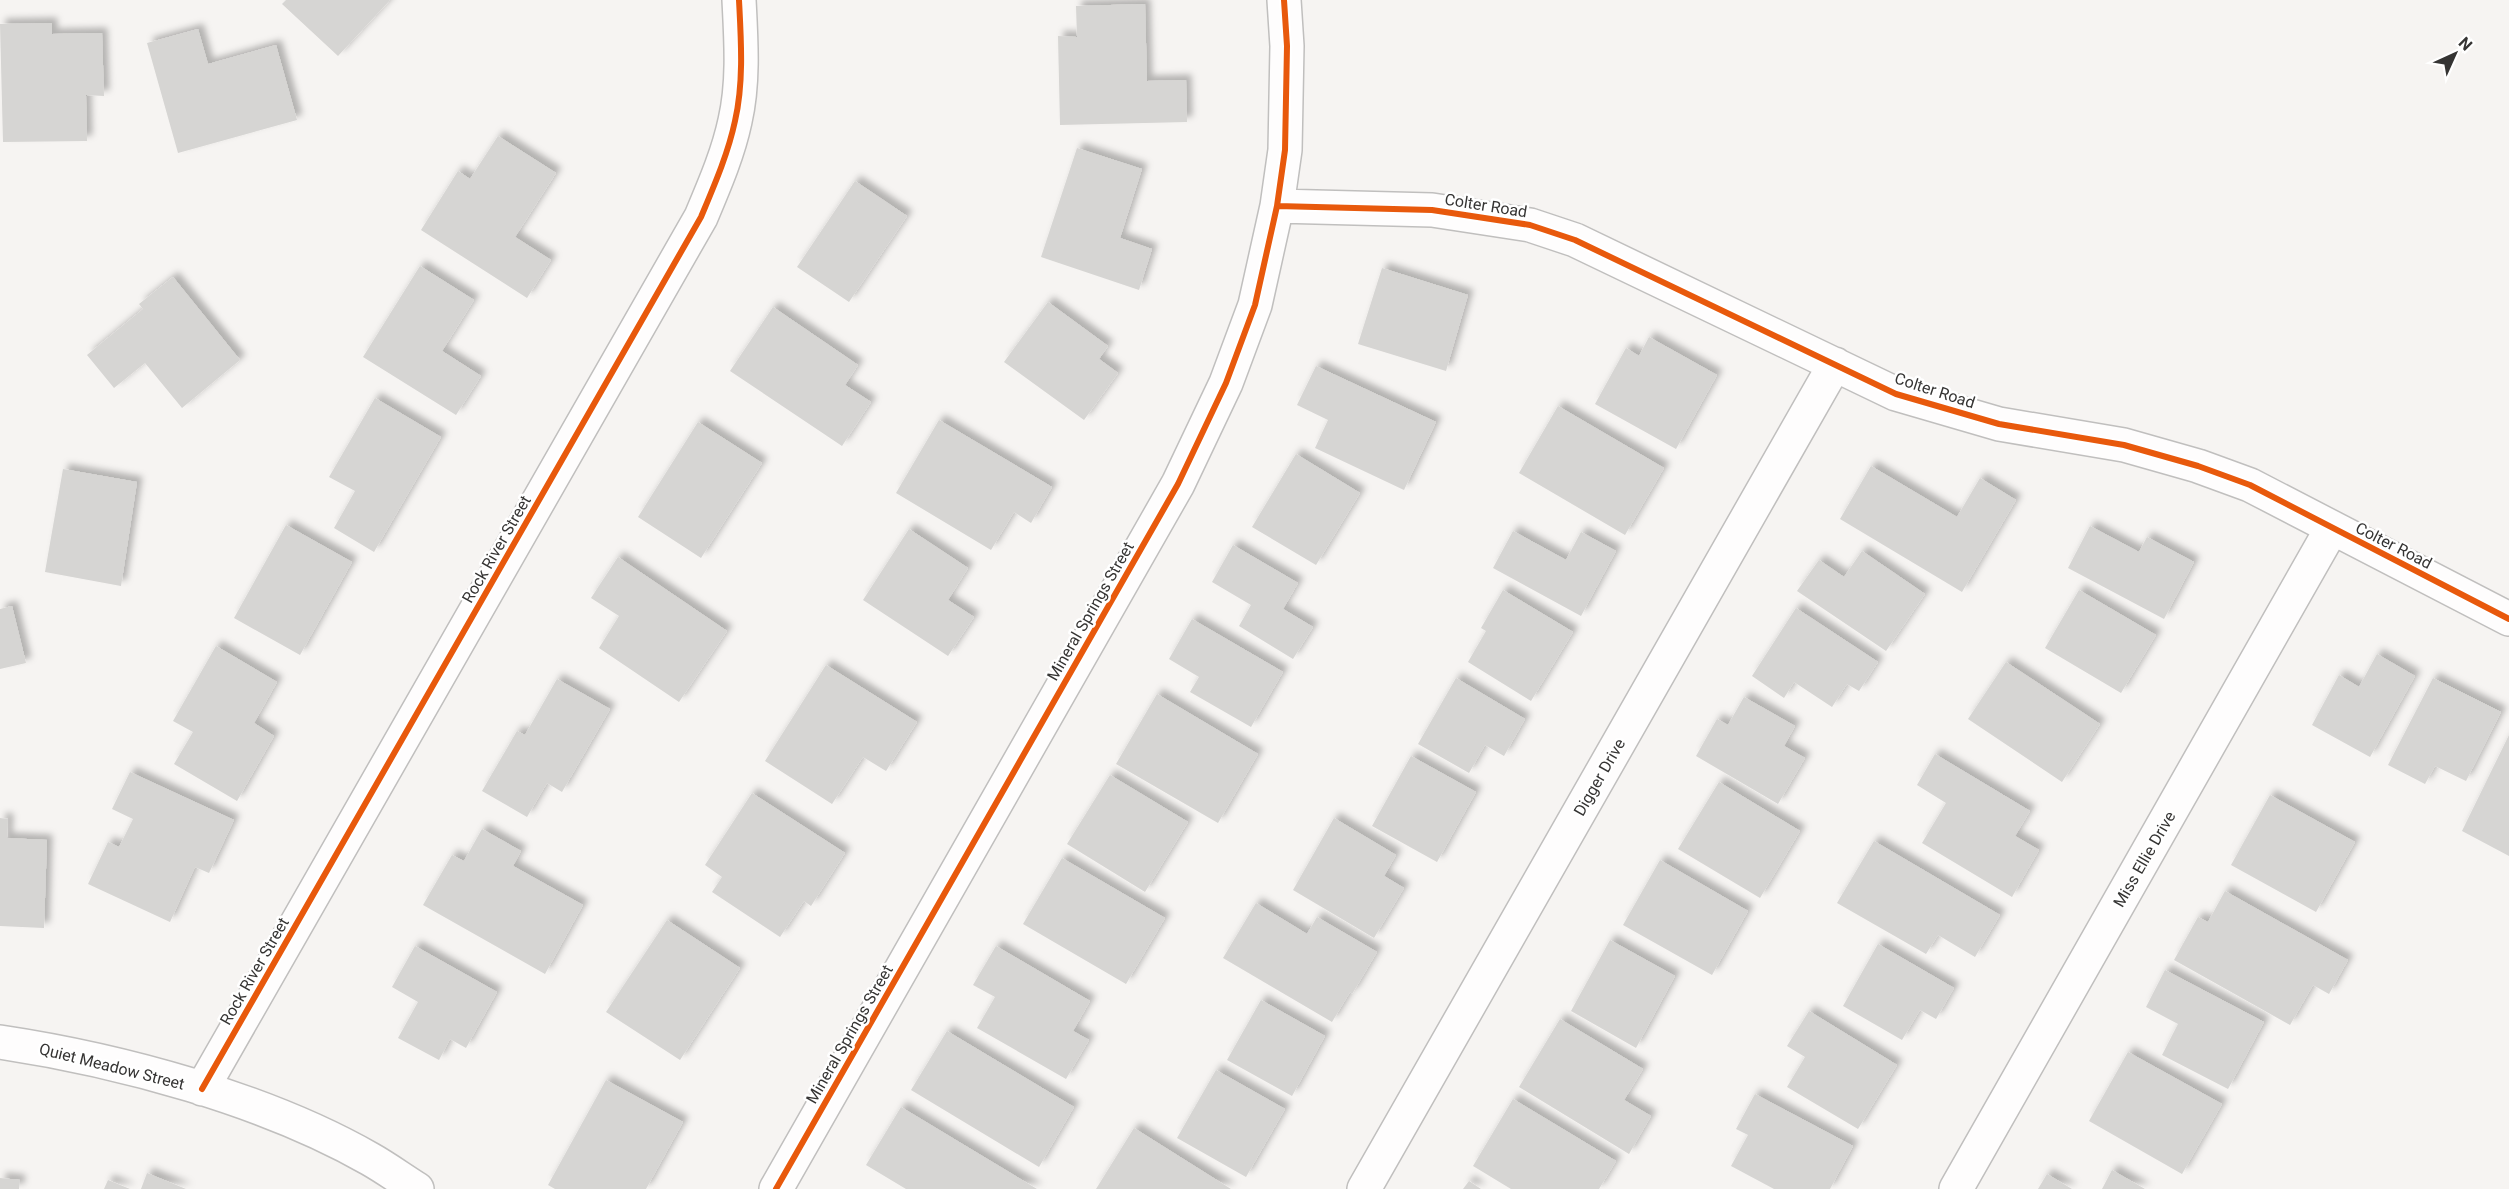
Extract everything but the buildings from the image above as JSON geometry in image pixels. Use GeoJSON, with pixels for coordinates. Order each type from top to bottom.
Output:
{"type":"FeatureCollection","features":[{"type":"Feature","properties":{"kind":"street","name":"Rock River Street"},"geometry":{"type":"LineString","coordinates":[[202,1089],[701,217],[719,174],[736,120],[742,48],[739,0]]}},
{"type":"Feature","properties":{"kind":"street","name":"Mineral Springs Street"},"geometry":{"type":"LineString","coordinates":[[776,1189],[1178,484],[1226,383],[1255,306],[1277,206],[1285,150],[1287,46],[1284,0]]}},
{"type":"Feature","properties":{"kind":"street","name":"Colter Road"},"geometry":{"type":"LineString","coordinates":[[1277,206],[1432,210],[1530,225],[1575,240],[1896,394],[1999,424],[2124,446],[2198,466],[2250,485],[2509,620]]}},
{"type":"Feature","properties":{"kind":"street","name":"Digger Drive"},"geometry":{"type":"LineString","coordinates":[[1364,1189],[1835,364]]}},
{"type":"Feature","properties":{"kind":"street","name":"Miss Ellie Drive"},"geometry":{"type":"LineString","coordinates":[[1956,1189],[2332,528]]}},
{"type":"Feature","properties":{"kind":"street","name":"Quiet Meadow Street"},"geometry":{"type":"LineString","coordinates":[[0,1042],[65,1052],[202,1089],[299,1124],[370,1159],[417,1189]]}},
{"type":"Feature","properties":{"kind":"cycle path"},"geometry":{"type":"LineString","coordinates":[[202,1089],[701,217],[725,158],[738,106],[741,60],[739,0]]}},
{"type":"Feature","properties":{"kind":"cycle path"},"geometry":{"type":"LineString","coordinates":[[776,1189],[1178,484],[1226,383],[1255,305],[1277,206],[1285,150],[1287,46],[1284,0]]}},
{"type":"Feature","properties":{"kind":"cycle path"},"geometry":{"type":"LineString","coordinates":[[1277,206],[1432,210],[1530,225],[1575,240],[1896,394],[1999,424],[2124,445],[2198,466],[2250,485],[2509,619]]}}]}
